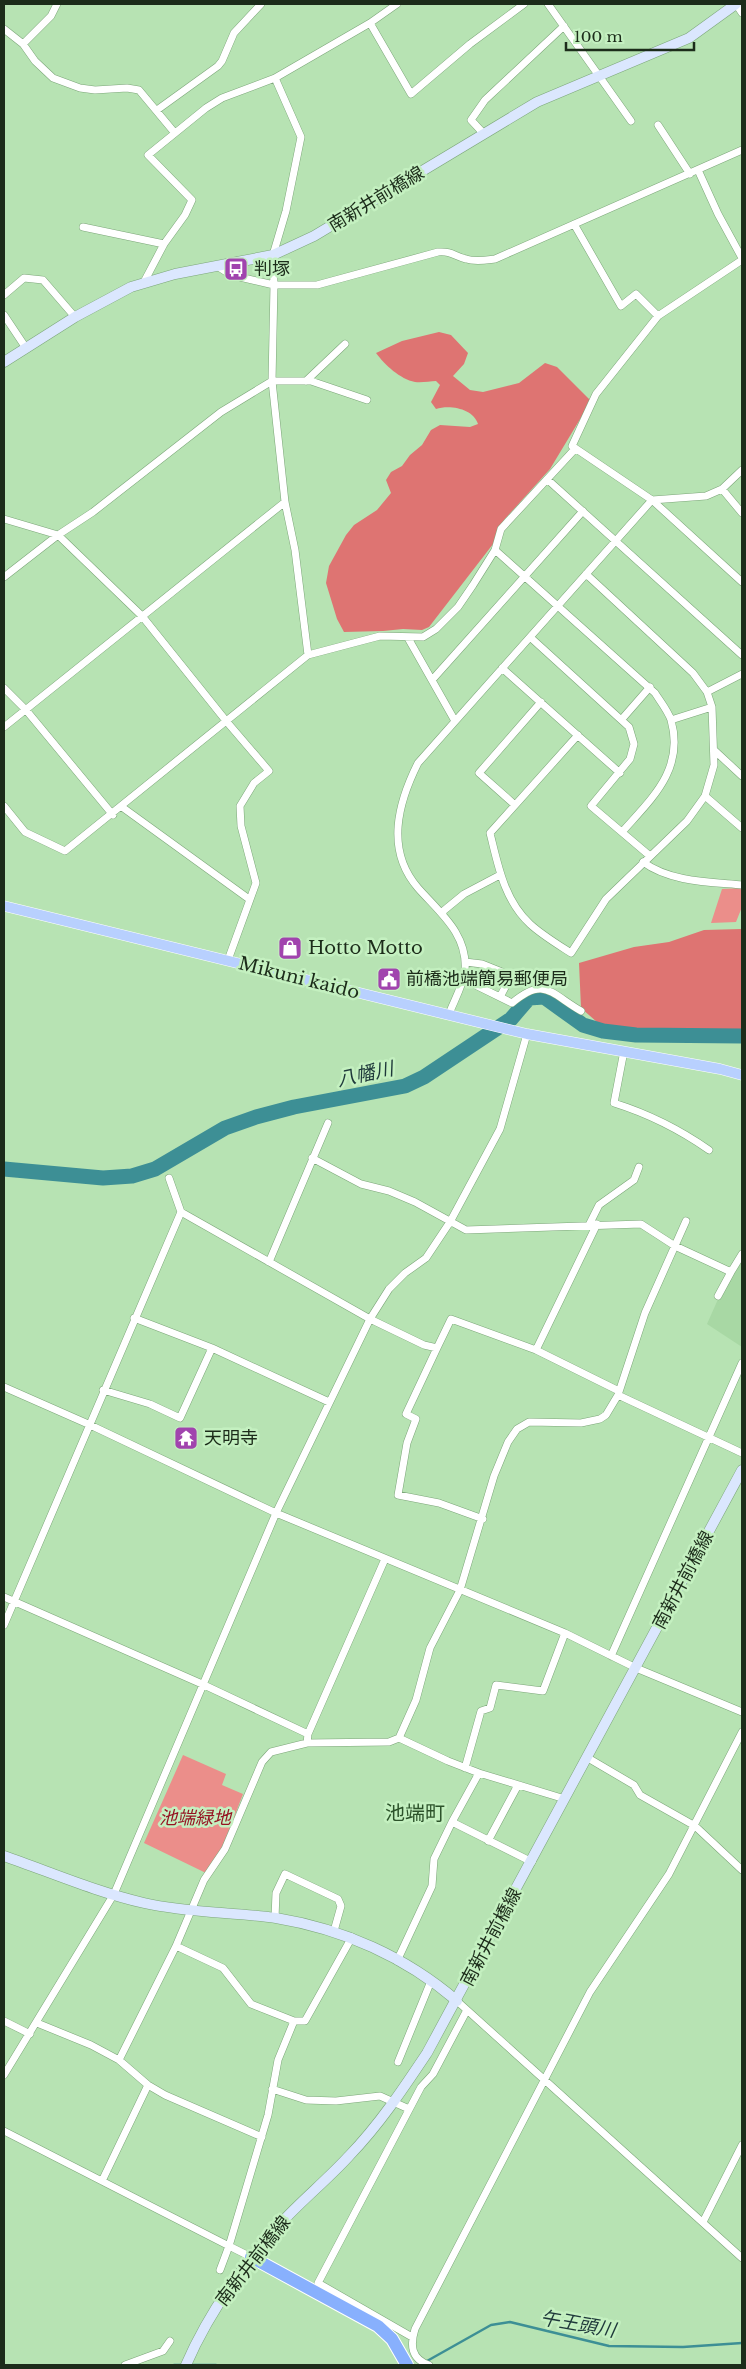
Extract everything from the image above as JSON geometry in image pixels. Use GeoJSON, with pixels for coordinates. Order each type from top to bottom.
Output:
{"type":"FeatureCollection","features":[{"type":"Feature","properties":{"kind":"highway"},"geometry":{"type":"LineString","coordinates":[[251,2258],[378,2326],[408,2360]]}},
{"type":"Feature","properties":{"kind":"main road","name":"南新井前橋線"},"geometry":{"type":"LineString","coordinates":[[4,362],[75,317],[112,296],[144,282],[272,255],[328,228],[537,102],[690,38],[738,7]]}},
{"type":"Feature","properties":{"kind":"main road","name":"Mikuni kaido"},"geometry":{"type":"LineString","coordinates":[[4,906],[527,1034],[720,1069],[742,1075]]}},
{"type":"Feature","properties":{"kind":"main road","name":"南新井前橋線"},"geometry":{"type":"LineString","coordinates":[[186,2365],[228,2287],[282,2222],[349,2157],[394,2102],[427,2053],[457,2001],[742,1470]]}},
{"type":"Feature","properties":{"kind":"main road"},"geometry":{"type":"LineString","coordinates":[[4,1856],[114,1894],[189,1911],[275,1918],[334,1931],[352,1937],[397,1961],[431,1981],[457,2001]]}},
{"type":"Feature","properties":{"kind":"street"},"geometry":{"type":"LineString","coordinates":[[23,44],[51,16],[57,4]]}},
{"type":"Feature","properties":{"kind":"street"},"geometry":{"type":"LineString","coordinates":[[157,110],[218,66],[234,33],[261,4]]}},
{"type":"Feature","properties":{"kind":"street"},"geometry":{"type":"LineString","coordinates":[[144,282],[164,244],[192,200],[148,155],[174,132],[222,98],[275,78],[370,23],[397,4]]}},
{"type":"Feature","properties":{"kind":"street"},"geometry":{"type":"LineString","coordinates":[[370,23],[411,94],[470,44],[524,4]]}},
{"type":"Feature","properties":{"kind":"street"},"geometry":{"type":"LineString","coordinates":[[548,4],[631,121]]}},
{"type":"Feature","properties":{"kind":"street"},"geometry":{"type":"LineString","coordinates":[[484,134],[471,120],[485,100],[564,26]]}},
{"type":"Feature","properties":{"kind":"street"},"geometry":{"type":"LineString","coordinates":[[4,29],[23,44],[35,61],[53,78],[80,88],[95,90],[127,88],[139,90],[174,132]]}},
{"type":"Feature","properties":{"kind":"street"},"geometry":{"type":"LineString","coordinates":[[275,78],[302,137],[286,211],[272,255],[274,285],[272,381],[285,502],[295,550],[308,655]]}},
{"type":"Feature","properties":{"kind":"street"},"geometry":{"type":"LineString","coordinates":[[658,125],[690,174]]}},
{"type":"Feature","properties":{"kind":"street"},"geometry":{"type":"LineString","coordinates":[[217,266],[231,275],[274,285],[317,285],[438,252],[450,252],[466,259],[481,261],[495,259],[742,150]]}},
{"type":"Feature","properties":{"kind":"street"},"geometry":{"type":"LineString","coordinates":[[698,170],[718,214],[742,259],[658,316],[596,394],[572,446],[652,500],[742,582]]}},
{"type":"Feature","properties":{"kind":"street"},"geometry":{"type":"LineString","coordinates":[[574,224],[621,306],[636,294],[658,316]]}},
{"type":"Feature","properties":{"kind":"street"},"geometry":{"type":"LineString","coordinates":[[84,227],[164,244]]}},
{"type":"Feature","properties":{"kind":"street"},"geometry":{"type":"LineString","coordinates":[[4,296],[24,278],[43,280],[75,317]]}},
{"type":"Feature","properties":{"kind":"street"},"geometry":{"type":"LineString","coordinates":[[4,315],[26,348]]}},
{"type":"Feature","properties":{"kind":"street"},"geometry":{"type":"LineString","coordinates":[[306,381],[346,344]]}},
{"type":"Feature","properties":{"kind":"street"},"geometry":{"type":"LineString","coordinates":[[4,577],[58,535],[93,512],[221,412],[272,381],[306,381],[367,400]]}},
{"type":"Feature","properties":{"kind":"street"},"geometry":{"type":"LineString","coordinates":[[4,806],[25,832],[65,851],[113,815],[308,655],[380,636],[423,637],[436,629],[458,606],[495,550],[502,529],[575,449]]}},
{"type":"Feature","properties":{"kind":"street"},"geometry":{"type":"LineString","coordinates":[[449,1014],[463,979],[464,953],[457,931],[418,887],[407,872],[400,856],[398,823],[401,803],[418,763],[652,500],[706,496],[722,489],[742,470]]}},
{"type":"Feature","properties":{"kind":"street"},"geometry":{"type":"LineString","coordinates":[[548,480],[742,655]]}},
{"type":"Feature","properties":{"kind":"street"},"geometry":{"type":"LineString","coordinates":[[722,489],[742,513]]}},
{"type":"Feature","properties":{"kind":"street"},"geometry":{"type":"LineString","coordinates":[[4,727],[285,502]]}},
{"type":"Feature","properties":{"kind":"street"},"geometry":{"type":"LineString","coordinates":[[432,680],[583,511]]}},
{"type":"Feature","properties":{"kind":"street"},"geometry":{"type":"LineString","coordinates":[[4,519],[58,535],[142,616],[226,722],[269,771],[254,783],[240,806],[242,826],[256,883],[228,960]]}},
{"type":"Feature","properties":{"kind":"street"},"geometry":{"type":"LineString","coordinates":[[495,550],[650,688],[655,693],[670,720],[673,742],[672,767],[662,787],[622,832]]}},
{"type":"Feature","properties":{"kind":"street"},"geometry":{"type":"LineString","coordinates":[[578,735],[490,833],[500,875],[513,905],[530,924],[571,953],[606,899],[687,821],[705,796],[714,765],[712,707],[707,692],[693,673],[586,574]]}},
{"type":"Feature","properties":{"kind":"street"},"geometry":{"type":"LineString","coordinates":[[530,637],[629,727],[634,744],[630,759],[590,806],[650,856]]}},
{"type":"Feature","properties":{"kind":"street"},"geometry":{"type":"LineString","coordinates":[[408,638],[455,721]]}},
{"type":"Feature","properties":{"kind":"street"},"geometry":{"type":"LineString","coordinates":[[502,668],[620,773]]}},
{"type":"Feature","properties":{"kind":"street"},"geometry":{"type":"LineString","coordinates":[[707,692],[742,674]]}},
{"type":"Feature","properties":{"kind":"street"},"geometry":{"type":"LineString","coordinates":[[4,688],[26,710],[113,815]]}},
{"type":"Feature","properties":{"kind":"street"},"geometry":{"type":"LineString","coordinates":[[622,719],[650,688]]}},
{"type":"Feature","properties":{"kind":"street"},"geometry":{"type":"LineString","coordinates":[[514,805],[479,774],[541,702]]}},
{"type":"Feature","properties":{"kind":"street"},"geometry":{"type":"LineString","coordinates":[[670,720],[712,707]]}},
{"type":"Feature","properties":{"kind":"street"},"geometry":{"type":"LineString","coordinates":[[714,750],[742,776]]}},
{"type":"Feature","properties":{"kind":"street"},"geometry":{"type":"LineString","coordinates":[[705,796],[742,828]]}},
{"type":"Feature","properties":{"kind":"street"},"geometry":{"type":"LineString","coordinates":[[122,807],[249,899]]}},
{"type":"Feature","properties":{"kind":"street"},"geometry":{"type":"LineString","coordinates":[[643,862],[654,870],[698,881],[742,885]]}},
{"type":"Feature","properties":{"kind":"street"},"geometry":{"type":"LineString","coordinates":[[442,912],[464,894],[500,875]]}},
{"type":"Feature","properties":{"kind":"street"},"geometry":{"type":"LineString","coordinates":[[464,962],[482,964],[507,974],[509,980],[500,998]]}},
{"type":"Feature","properties":{"kind":"street"},"geometry":{"type":"LineString","coordinates":[[463,979],[512,1003],[532,990],[546,988],[581,1011]]}},
{"type":"Feature","properties":{"kind":"street"},"geometry":{"type":"LineString","coordinates":[[4,2076],[114,1894],[276,1513],[370,1319],[389,1289],[405,1272],[426,1258],[450,1222],[500,1130],[527,1034]]}},
{"type":"Feature","properties":{"kind":"street"},"geometry":{"type":"LineString","coordinates":[[624,1051],[614,1103],[643,1112],[681,1130],[709,1150]]}},
{"type":"Feature","properties":{"kind":"street"},"geometry":{"type":"LineString","coordinates":[[269,1262],[328,1123]]}},
{"type":"Feature","properties":{"kind":"street"},"geometry":{"type":"LineString","coordinates":[[312,1158],[361,1184],[389,1191],[415,1202],[466,1230],[589,1224],[641,1224],[675,1246],[731,1272]]}},
{"type":"Feature","properties":{"kind":"street"},"geometry":{"type":"LineString","coordinates":[[589,1224],[599,1205],[634,1180],[639,1167]]}},
{"type":"Feature","properties":{"kind":"street"},"geometry":{"type":"LineString","coordinates":[[169,1178],[181,1212],[370,1319],[424,1345],[437,1348]]}},
{"type":"Feature","properties":{"kind":"street"},"geometry":{"type":"LineString","coordinates":[[4,1625],[88,1424],[181,1212]]}},
{"type":"Feature","properties":{"kind":"street"},"geometry":{"type":"LineString","coordinates":[[118,2060],[176,1946],[189,1911],[204,1880],[225,1849],[262,1762],[271,1752],[307,1743],[389,1742],[399,1738],[416,1700],[430,1648],[460,1590],[472,1544],[483,1519],[502,1455],[517,1429],[530,1422],[581,1423],[600,1419],[606,1415],[618,1393],[644,1313],[686,1222]]}},
{"type":"Feature","properties":{"kind":"street"},"geometry":{"type":"LineString","coordinates":[[536,1350],[597,1224]]}},
{"type":"Feature","properties":{"kind":"street"},"geometry":{"type":"LineString","coordinates":[[718,1296],[742,1254]]}},
{"type":"Feature","properties":{"kind":"street"},"geometry":{"type":"LineString","coordinates":[[134,1318],[212,1348],[329,1402]]}},
{"type":"Feature","properties":{"kind":"street"},"geometry":{"type":"LineString","coordinates":[[483,1519],[439,1503],[398,1494],[407,1443],[416,1419],[406,1414],[451,1319],[536,1350],[618,1393],[742,1453]]}},
{"type":"Feature","properties":{"kind":"street"},"geometry":{"type":"LineString","coordinates":[[103,1390],[150,1404],[180,1418],[212,1348]]}},
{"type":"Feature","properties":{"kind":"street"},"geometry":{"type":"LineString","coordinates":[[611,1656],[742,1364]]}},
{"type":"Feature","properties":{"kind":"street"},"geometry":{"type":"LineString","coordinates":[[4,1387],[88,1424],[276,1513],[565,1633],[636,1668],[742,1712]]}},
{"type":"Feature","properties":{"kind":"street"},"geometry":{"type":"LineString","coordinates":[[307,1743],[308,1734],[385,1559]]}},
{"type":"Feature","properties":{"kind":"street"},"geometry":{"type":"LineString","coordinates":[[4,1597],[202,1684],[308,1734]]}},
{"type":"Feature","properties":{"kind":"street"},"geometry":{"type":"LineString","coordinates":[[465,1768],[481,1711],[490,1708],[496,1685],[543,1691],[565,1633]]}},
{"type":"Feature","properties":{"kind":"street"},"geometry":{"type":"LineString","coordinates":[[429,2365],[416,2358],[408,2360],[412,2336],[590,1992],[669,1874],[742,1732]]}},
{"type":"Feature","properties":{"kind":"street"},"geometry":{"type":"LineString","coordinates":[[399,1738],[465,1768],[565,1800]]}},
{"type":"Feature","properties":{"kind":"street"},"geometry":{"type":"LineString","coordinates":[[588,1758],[634,1785],[640,1796],[695,1826],[742,1870]]}},
{"type":"Feature","properties":{"kind":"street"},"geometry":{"type":"LineString","coordinates":[[397,1961],[432,1886],[434,1859],[452,1822],[480,1773]]}},
{"type":"Feature","properties":{"kind":"street"},"geometry":{"type":"LineString","coordinates":[[488,1841],[518,1785]]}},
{"type":"Feature","properties":{"kind":"street"},"geometry":{"type":"LineString","coordinates":[[452,1822],[532,1862]]}},
{"type":"Feature","properties":{"kind":"street"},"geometry":{"type":"LineString","coordinates":[[275,1918],[276,1893],[285,1874],[338,1900],[341,1906],[334,1931]]}},
{"type":"Feature","properties":{"kind":"street"},"geometry":{"type":"LineString","coordinates":[[176,1946],[224,1968],[251,2004],[294,2021],[305,2021],[352,1937]]}},
{"type":"Feature","properties":{"kind":"street"},"geometry":{"type":"LineString","coordinates":[[398,2062],[431,1981]]}},
{"type":"Feature","properties":{"kind":"street"},"geometry":{"type":"LineString","coordinates":[[457,2001],[742,2258]]}},
{"type":"Feature","properties":{"kind":"street"},"geometry":{"type":"LineString","coordinates":[[412,2336],[318,2283],[421,2087],[433,2074],[467,2010]]}},
{"type":"Feature","properties":{"kind":"street"},"geometry":{"type":"LineString","coordinates":[[4,2021],[30,2034]]}},
{"type":"Feature","properties":{"kind":"street"},"geometry":{"type":"LineString","coordinates":[[220,2270],[262,2136],[278,2060],[294,2021]]}},
{"type":"Feature","properties":{"kind":"street"},"geometry":{"type":"LineString","coordinates":[[37,2023],[91,2045],[118,2060],[148,2085],[165,2095],[262,2136]]}},
{"type":"Feature","properties":{"kind":"street"},"geometry":{"type":"LineString","coordinates":[[102,2181],[148,2085]]}},
{"type":"Feature","properties":{"kind":"street"},"geometry":{"type":"LineString","coordinates":[[272,2089],[306,2100],[336,2101],[380,2096],[409,2109]]}},
{"type":"Feature","properties":{"kind":"street"},"geometry":{"type":"LineString","coordinates":[[4,2131],[251,2258]]}},
{"type":"Feature","properties":{"kind":"street"},"geometry":{"type":"LineString","coordinates":[[704,2222],[742,2145]]}},
{"type":"Feature","properties":{"kind":"street"},"geometry":{"type":"LineString","coordinates":[[125,2365],[163,2351],[170,2341]]}},
{"type":"Feature","properties":{"kind":"shaded area"},"geometry":{"type":"Polygon","coordinates":[[[439,332],[451,335],[468,353],[464,364],[453,376],[470,390],[483,392],[519,383],[545,363],[557,367],[591,401],[550,469],[504,520],[500,535],[429,627],[422,630],[344,632],[337,619],[326,583],[329,566],[346,535],[354,525],[377,510],[391,493],[386,480],[391,472],[402,466],[410,455],[422,445],[431,430],[440,425],[470,427],[478,424],[476,419],[467,411],[448,407],[436,409],[431,402],[440,385],[436,381],[415,382],[404,378],[388,367],[376,353],[402,341],[439,332]]]}},
{"type":"Feature","properties":{"kind":"shaded area"},"geometry":{"type":"Polygon","coordinates":[[[742,929],[742,1032],[712,1033],[671,1028],[614,1037],[581,1008],[579,963],[634,947],[669,942],[704,930],[742,929]]]}},
{"type":"Feature","properties":{"kind":"shaded area"},"geometry":{"type":"Polygon","coordinates":[[[742,1261],[742,1347],[707,1324],[719,1297],[742,1261]]]}},
{"type":"Feature","properties":{"kind":"green space"},"geometry":{"type":"Polygon","coordinates":[[[742,888],[742,907],[736,922],[711,923],[722,889],[742,888]]]}},
{"type":"Feature","properties":{"kind":"green space","name":"池端緑地"},"geometry":{"type":"Polygon","coordinates":[[[183,1755],[226,1774],[222,1785],[243,1794],[223,1846],[206,1873],[144,1843],[183,1755]]]}},
{"type":"Feature","properties":{"kind":"waterway","name":"八幡川"},"geometry":{"type":"LineString","coordinates":[[4,1169],[103,1178],[132,1176],[155,1169],[225,1128],[256,1117],[294,1107],[405,1086],[424,1077],[511,1019],[529,998],[544,997],[583,1025],[603,1031],[636,1035],[742,1036]]}},
{"type":"Feature","properties":{"kind":"waterway","name":"午王頭川"},"geometry":{"type":"LineString","coordinates":[[427,2361],[491,2325],[510,2322],[609,2346],[683,2347],[742,2343]]}},
{"type":"Feature","properties":{"kind":"waterway","name":"午王頭川"},"geometry":{"type":"LineString","coordinates":[[174,2365],[184,2365]]}},
{"type":"Feature","properties":{"kind":"waterway","name":"午王頭川"},"geometry":{"type":"LineString","coordinates":[[190,2365],[216,2365]]}},
{"type":"Feature","properties":{"kind":"place","name":"判塚"},"geometry":{"type":"Point","coordinates":[236,269]}},
{"type":"Feature","properties":{"kind":"place","name":"Hotto Motto"},"geometry":{"type":"Point","coordinates":[290,948]}},
{"type":"Feature","properties":{"kind":"place","name":"前橋池端簡易郵便局"},"geometry":{"type":"Point","coordinates":[389,979]}},
{"type":"Feature","properties":{"kind":"place","name":"天明寺"},"geometry":{"type":"Point","coordinates":[186,1438]}},
{"type":"Feature","properties":{"kind":"district","name":"池端町"},"geometry":{"type":"Point","coordinates":[415,1813]}}]}
